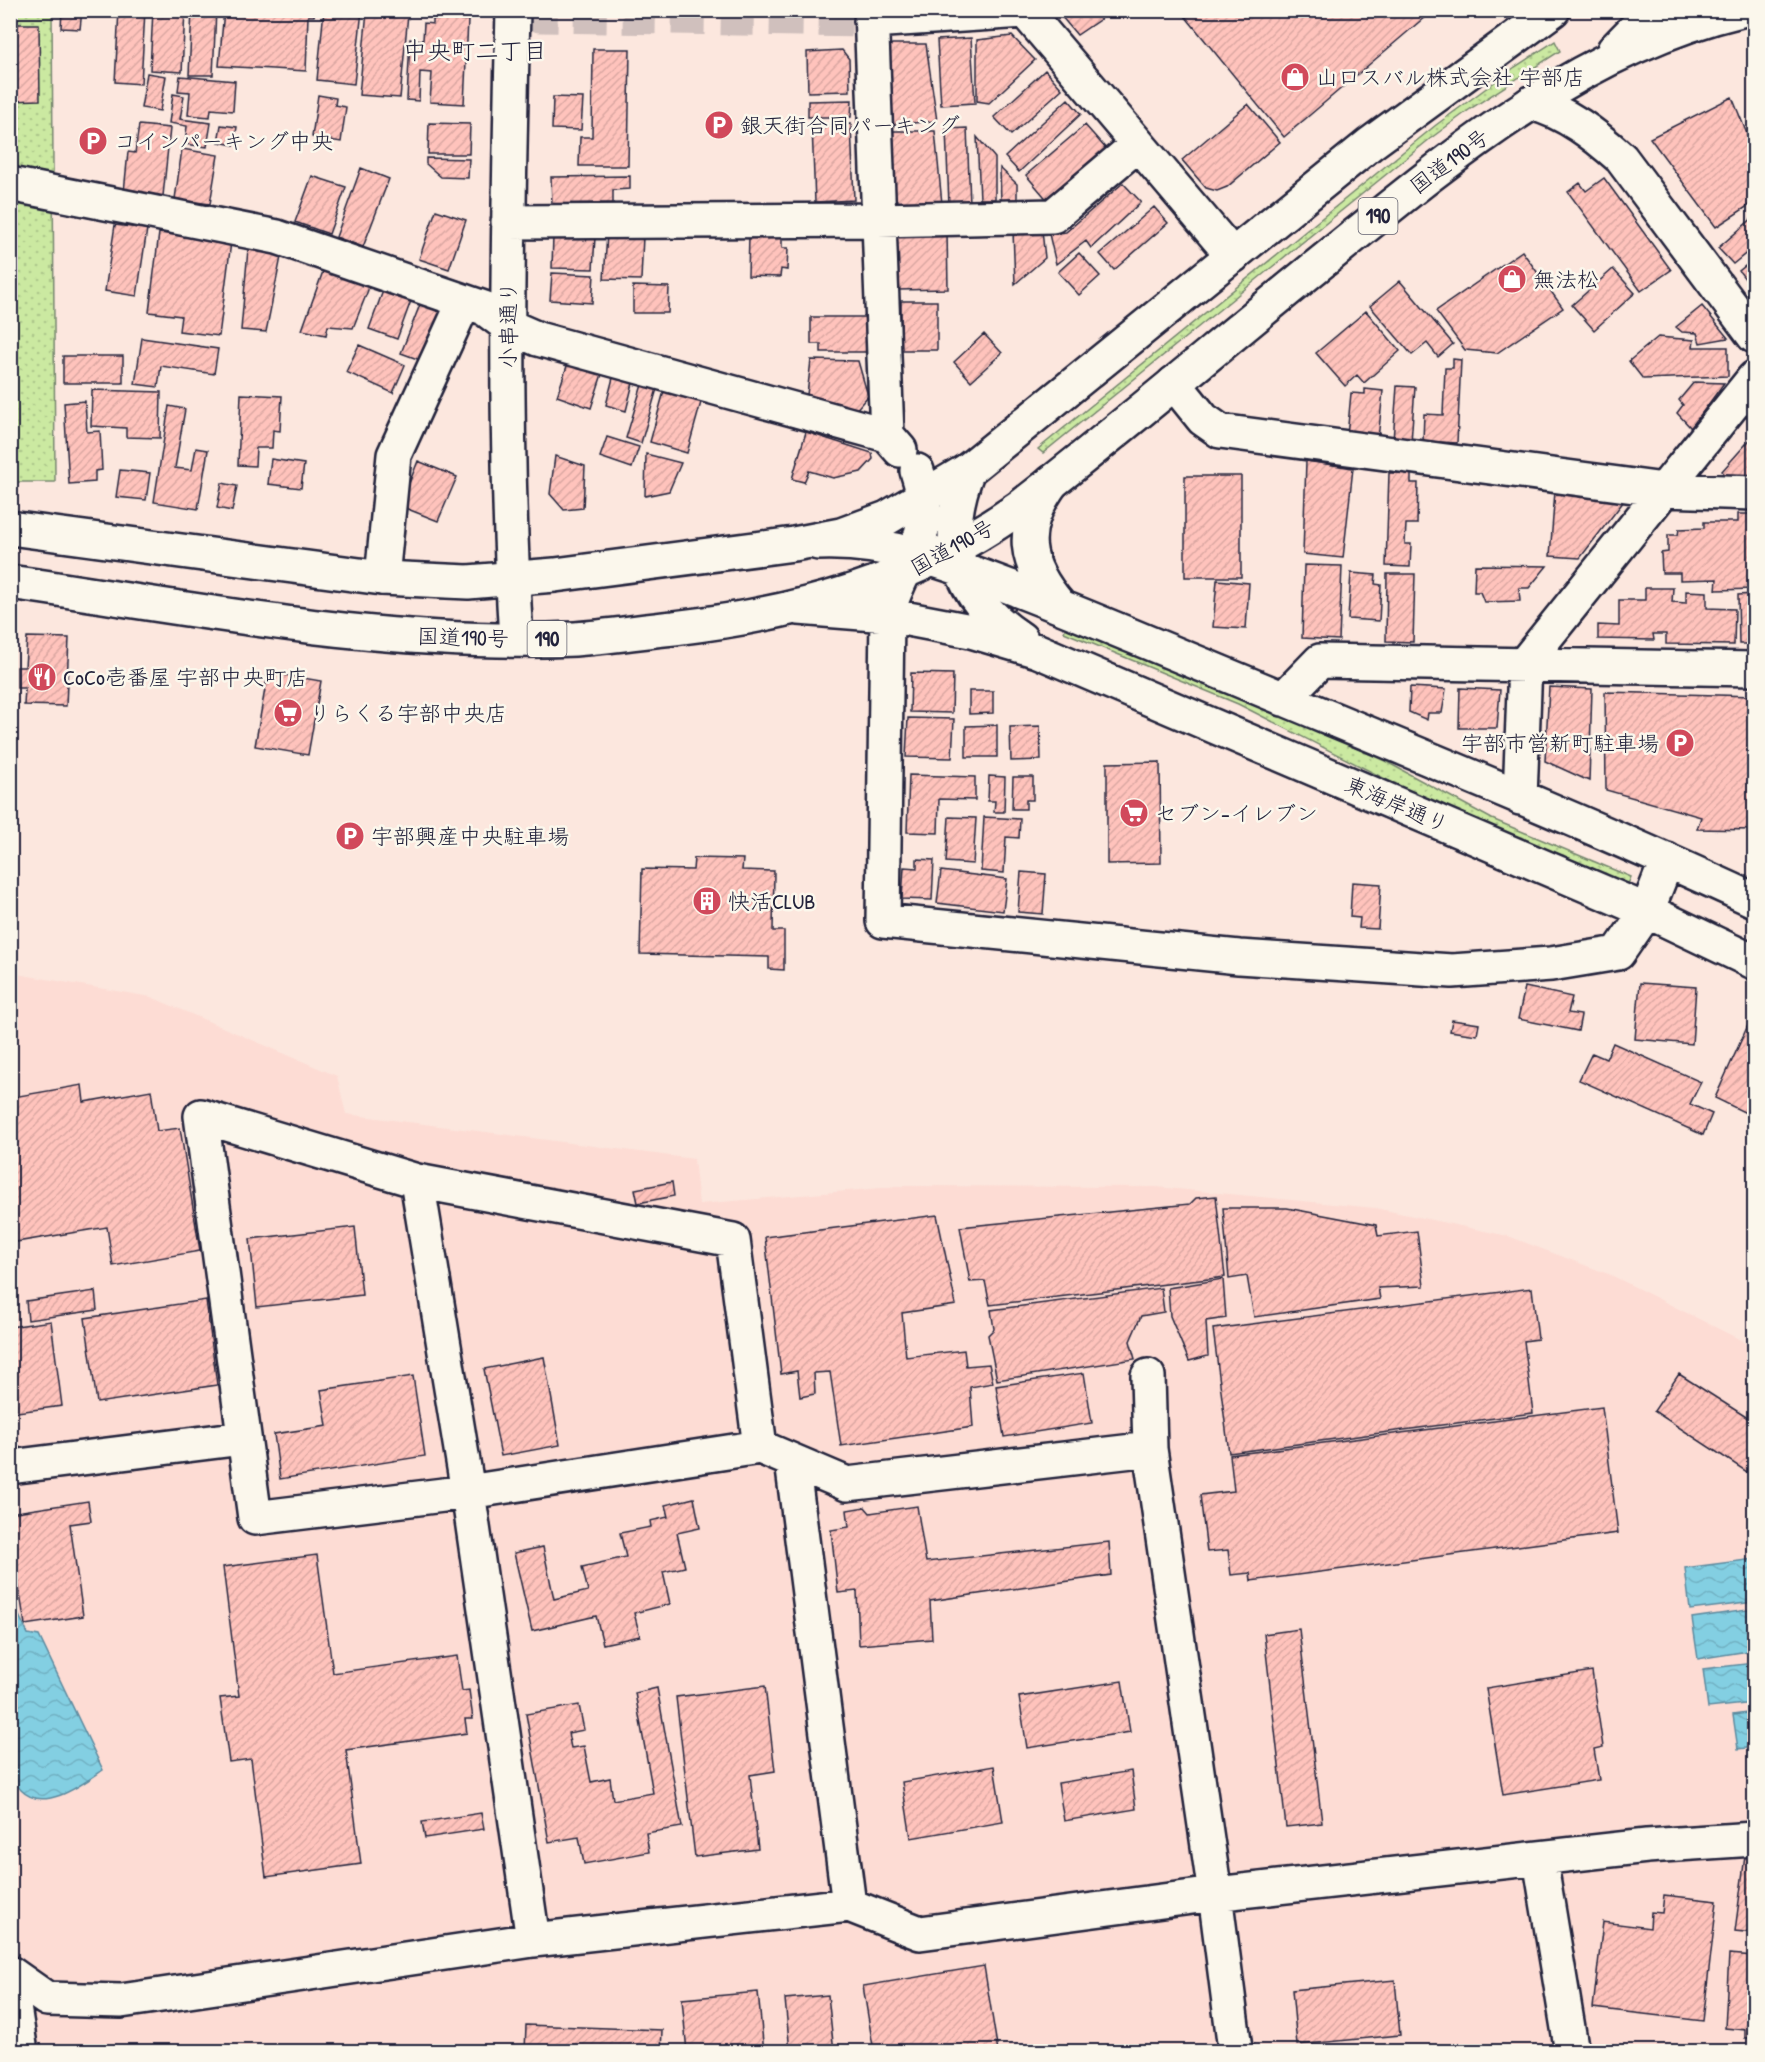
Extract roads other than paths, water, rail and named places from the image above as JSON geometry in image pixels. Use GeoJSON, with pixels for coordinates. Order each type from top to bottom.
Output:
{"type":"FeatureCollection","features":[{"type":"Feature","properties":{"kind":"main road","name":"小串通り"},"geometry":{"type":"LineString","coordinates":[[513,10],[508,326],[516,639]]}},
{"type":"Feature","properties":{"kind":"main road"},"geometry":{"type":"LineString","coordinates":[[1585,71],[1612,52],[1653,10]]}},
{"type":"Feature","properties":{"kind":"main road","name":"国道190号"},"geometry":{"type":"LineString","coordinates":[[10,582],[313,625],[424,637],[576,639],[734,621],[799,608],[935,560],[986,531],[1052,482],[1449,160],[1532,103],[1585,71],[1678,30],[1741,10]]}},
{"type":"Feature","properties":{"kind":"main road"},"geometry":{"type":"LineString","coordinates":[[1038,651],[998,624],[982,608],[969,589],[935,560],[923,535],[921,483],[887,435],[871,16],[1025,11],[1233,256]]}},
{"type":"Feature","properties":{"kind":"main road"},"geometry":{"type":"LineString","coordinates":[[10,528],[382,578],[468,582],[513,579],[794,544],[842,535],[887,518],[921,483],[968,470],[1370,144],[1551,11]]}},
{"type":"Feature","properties":{"kind":"main road"},"geometry":{"type":"LineString","coordinates":[[1532,103],[1563,115],[1603,142],[1621,158],[1755,336]]}},
{"type":"Feature","properties":{"kind":"main road"},"geometry":{"type":"LineString","coordinates":[[508,222],[878,220],[1053,216],[1137,145]]}},
{"type":"Feature","properties":{"kind":"main road"},"geometry":{"type":"LineString","coordinates":[[10,184],[277,237],[484,308],[508,326],[538,339],[887,435]]}},
{"type":"Feature","properties":{"kind":"main road"},"geometry":{"type":"LineString","coordinates":[[382,578],[394,455],[464,302]]}},
{"type":"Feature","properties":{"kind":"main road"},"geometry":{"type":"LineString","coordinates":[[1520,798],[1525,663],[1755,378]]}},
{"type":"Feature","properties":{"kind":"main road"},"geometry":{"type":"LineString","coordinates":[[1174,383],[1203,418],[1220,431],[1664,490],[1755,493]]}},
{"type":"Feature","properties":{"kind":"main road"},"geometry":{"type":"LineString","coordinates":[[968,470],[960,490],[956,513],[935,560],[887,615],[883,921],[1239,957],[1452,971],[1551,964],[1618,953],[1647,911],[1667,860]]}},
{"type":"Feature","properties":{"kind":"main road"},"geometry":{"type":"LineString","coordinates":[[1052,482],[1031,518],[1028,540],[1032,563],[1042,585],[1060,606]]}},
{"type":"Feature","properties":{"kind":"main road"},"geometry":{"type":"LineString","coordinates":[[794,544],[835,542],[866,544],[935,560],[1060,606],[1667,860],[1755,900]]}},
{"type":"Feature","properties":{"kind":"main road"},"geometry":{"type":"LineString","coordinates":[[799,608],[887,615],[971,631],[1038,651]]}},
{"type":"Feature","properties":{"kind":"main road","name":"東海岸通り"},"geometry":{"type":"LineString","coordinates":[[1038,651],[1647,911],[1755,962]]}},
{"type":"Feature","properties":{"kind":"main road"},"geometry":{"type":"LineString","coordinates":[[1283,699],[1320,661],[1755,669]]}},
{"type":"Feature","properties":{"kind":"main road"},"geometry":{"type":"LineString","coordinates":[[760,1447],[733,1240],[417,1181],[201,1116],[255,1518],[468,1492],[760,1447],[847,1484],[1150,1449]]}},
{"type":"Feature","properties":{"kind":"main road"},"geometry":{"type":"LineString","coordinates":[[417,1181],[468,1492],[533,1940]]}},
{"type":"Feature","properties":{"kind":"main road"},"geometry":{"type":"LineString","coordinates":[[1148,1376],[1150,1449],[1215,1894],[1235,2049]]}},
{"type":"Feature","properties":{"kind":"main road"},"geometry":{"type":"LineString","coordinates":[[10,1467],[243,1438]]}},
{"type":"Feature","properties":{"kind":"main road"},"geometry":{"type":"LineString","coordinates":[[792,1461],[849,1905]]}},
{"type":"Feature","properties":{"kind":"main road"},"geometry":{"type":"LineString","coordinates":[[10,1973],[47,1999],[122,2001],[533,1940],[849,1905],[920,1933],[1215,1894],[1647,1846],[1755,1839]]}},
{"type":"Feature","properties":{"kind":"main road"},"geometry":{"type":"LineString","coordinates":[[1540,1859],[1572,2052]]}},
{"type":"Feature","properties":{"kind":"main road"},"geometry":{"type":"LineString","coordinates":[[10,1981],[21,2052]]}},
{"type":"Feature","properties":{"kind":"water"},"geometry":{"type":"Polygon","coordinates":[[[1754,1559],[1754,1602],[1690,1610],[1685,1568],[1754,1559]]]}},
{"type":"Feature","properties":{"kind":"water"},"geometry":{"type":"Polygon","coordinates":[[[10,1597],[28,1634],[39,1636],[103,1770],[75,1788],[52,1798],[30,1797],[16,1783],[11,1768],[10,1597]]]}},
{"type":"Feature","properties":{"kind":"water"},"geometry":{"type":"Polygon","coordinates":[[[1754,1609],[1754,1650],[1698,1659],[1692,1618],[1754,1609]]]}},
{"type":"Feature","properties":{"kind":"water"},"geometry":{"type":"Polygon","coordinates":[[[1754,1663],[1754,1703],[1708,1708],[1703,1669],[1754,1663]]]}},
{"type":"Feature","properties":{"kind":"water"},"geometry":{"type":"Polygon","coordinates":[[[1754,1712],[1754,1747],[1738,1749],[1733,1715],[1754,1712]]]}},
{"type":"Feature","properties":{"kind":"tunnel"},"geometry":{"type":"LineString","coordinates":[[526,10],[540,16],[871,21]]}},
{"type":"Feature","properties":{"kind":"place","name":"山口スバル株式会社 宇部店"},"geometry":{"type":"Point","coordinates":[1295,77]}},
{"type":"Feature","properties":{"kind":"place","name":"銀天街合同パーキング"},"geometry":{"type":"Point","coordinates":[719,125]}},
{"type":"Feature","properties":{"kind":"place","name":"コインパーキング中央"},"geometry":{"type":"Point","coordinates":[93,141]}},
{"type":"Feature","properties":{"kind":"place","name":"無法松"},"geometry":{"type":"Point","coordinates":[1512,279]}},
{"type":"Feature","properties":{"kind":"place","name":"CoCo壱番屋 宇部中央町店"},"geometry":{"type":"Point","coordinates":[42,677]}},
{"type":"Feature","properties":{"kind":"place","name":"りらくる宇部中央店"},"geometry":{"type":"Point","coordinates":[288,713]}},
{"type":"Feature","properties":{"kind":"place","name":"宇部市営新町駐車場"},"geometry":{"type":"Point","coordinates":[1680,743]}},
{"type":"Feature","properties":{"kind":"place","name":"セブン-イレブン"},"geometry":{"type":"Point","coordinates":[1134,813]}},
{"type":"Feature","properties":{"kind":"place","name":"宇部興産中央駐車場"},"geometry":{"type":"Point","coordinates":[350,836]}},
{"type":"Feature","properties":{"kind":"place","name":"快活CLUB"},"geometry":{"type":"Point","coordinates":[707,901]}},
{"type":"Feature","properties":{"kind":"district","name":"中央町二丁目"},"geometry":{"type":"Point","coordinates":[475,51]}}]}
